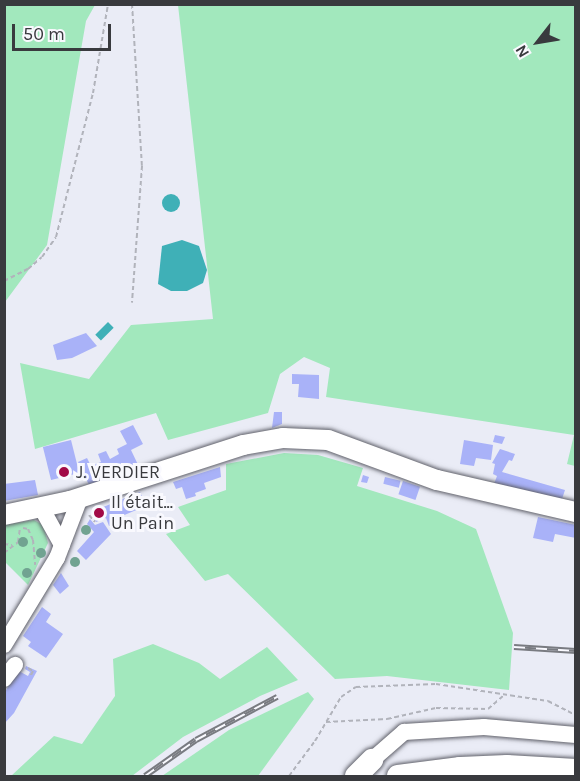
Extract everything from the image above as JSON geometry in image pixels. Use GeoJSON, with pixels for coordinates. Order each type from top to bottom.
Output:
{"type":"FeatureCollection","features":[{"type":"Feature","properties":{"kind":"highway"},"geometry":{"type":"LineString","coordinates":[[356,777],[372,760]]}},
{"type":"Feature","properties":{"kind":"highway"},"geometry":{"type":"LineString","coordinates":[[398,777],[460,768],[507,766],[576,770]]}},
{"type":"Feature","properties":{"kind":"main road"},"geometry":{"type":"LineString","coordinates":[[4,515],[42,509],[243,446],[283,438],[328,440],[437,480],[576,512]]}},
{"type":"Feature","properties":{"kind":"street"},"geometry":{"type":"LineString","coordinates":[[4,645],[57,558],[80,498]]}},
{"type":"Feature","properties":{"kind":"street"},"geometry":{"type":"LineString","coordinates":[[42,509],[62,545]]}},
{"type":"Feature","properties":{"kind":"street"},"geometry":{"type":"LineString","coordinates":[[4,679],[23,668]]}},
{"type":"Feature","properties":{"kind":"street"},"geometry":{"type":"LineString","coordinates":[[372,760],[404,732],[484,727],[576,735]]}},
{"type":"Feature","properties":{"kind":"path"},"geometry":{"type":"LineString","coordinates":[[4,281],[28,268],[42,257],[56,237],[93,93],[108,4]]}},
{"type":"Feature","properties":{"kind":"path"},"geometry":{"type":"LineString","coordinates":[[132,4],[142,166],[132,303]]}},
{"type":"Feature","properties":{"kind":"path"},"geometry":{"type":"LineString","coordinates":[[144,498],[146,505]]}},
{"type":"Feature","properties":{"kind":"path"},"geometry":{"type":"LineString","coordinates":[[92,518],[94,522]]}},
{"type":"Feature","properties":{"kind":"path"},"geometry":{"type":"LineString","coordinates":[[4,553],[18,542],[20,527],[28,529],[33,540],[36,566]]}},
{"type":"Feature","properties":{"kind":"path"},"geometry":{"type":"LineString","coordinates":[[4,544],[12,545]]}},
{"type":"Feature","properties":{"kind":"path"},"geometry":{"type":"LineString","coordinates":[[23,668],[33,671],[30,677]]}},
{"type":"Feature","properties":{"kind":"path"},"geometry":{"type":"LineString","coordinates":[[289,777],[340,697],[356,687],[436,684],[548,701],[576,715]]}},
{"type":"Feature","properties":{"kind":"path"},"geometry":{"type":"LineString","coordinates":[[326,722],[387,719],[436,708],[488,709],[504,695]]}},
{"type":"Feature","properties":{"kind":"green space"},"geometry":{"type":"Polygon","coordinates":[[[5,4],[95,5],[86,21],[47,245],[5,302],[5,4]]]}},
{"type":"Feature","properties":{"kind":"green space"},"geometry":{"type":"Polygon","coordinates":[[[178,5],[575,5],[575,466],[567,464],[574,435],[326,397],[330,368],[304,357],[280,374],[268,413],[168,440],[156,413],[35,449],[20,363],[89,379],[131,325],[213,319],[178,5]]]}},
{"type":"Feature","properties":{"kind":"green space"},"geometry":{"type":"Polygon","coordinates":[[[284,453],[318,455],[363,468],[357,486],[437,511],[476,529],[513,633],[509,690],[387,676],[335,679],[228,574],[205,581],[166,534],[190,525],[178,507],[226,490],[226,464],[284,453]]]}},
{"type":"Feature","properties":{"kind":"green space"},"geometry":{"type":"Polygon","coordinates":[[[34,520],[43,525],[48,543],[28,585],[5,562],[4,525],[34,520]]]}},
{"type":"Feature","properties":{"kind":"green space"},"geometry":{"type":"Polygon","coordinates":[[[153,644],[199,663],[220,679],[267,647],[298,680],[260,696],[183,737],[132,776],[11,776],[54,736],[82,744],[115,696],[113,659],[153,644]]]}},
{"type":"Feature","properties":{"kind":"green space"},"geometry":{"type":"Polygon","coordinates":[[[308,692],[314,699],[258,776],[162,776],[229,730],[308,692]]]}},
{"type":"Feature","properties":{"kind":"water"},"geometry":{"type":"Polygon","coordinates":[[[171,194],[177,197],[180,203],[177,209],[171,212],[165,209],[162,203],[165,197],[171,194]]]}},
{"type":"Feature","properties":{"kind":"water"},"geometry":{"type":"Polygon","coordinates":[[[182,240],[199,246],[207,270],[203,283],[187,291],[171,291],[158,284],[162,246],[182,240]]]}},
{"type":"Feature","properties":{"kind":"water"},"geometry":{"type":"Polygon","coordinates":[[[108,322],[114,328],[101,340],[95,335],[108,322]]]}},
{"type":"Feature","properties":{"kind":"building"},"geometry":{"type":"Polygon","coordinates":[[[86,333],[97,346],[72,358],[57,360],[53,345],[86,333]]]}},
{"type":"Feature","properties":{"kind":"building"},"geometry":{"type":"Polygon","coordinates":[[[292,374],[319,375],[319,399],[298,397],[299,384],[292,384],[292,374]]]}},
{"type":"Feature","properties":{"kind":"building"},"geometry":{"type":"Polygon","coordinates":[[[274,412],[282,412],[282,424],[272,428],[274,412]]]}},
{"type":"Feature","properties":{"kind":"building"},"geometry":{"type":"Polygon","coordinates":[[[133,425],[143,444],[131,450],[141,471],[115,480],[112,475],[89,485],[78,462],[87,458],[91,466],[101,462],[98,454],[106,451],[110,459],[119,454],[117,449],[127,444],[120,431],[133,425]]]}},
{"type":"Feature","properties":{"kind":"building"},"geometry":{"type":"Polygon","coordinates":[[[495,435],[505,437],[502,444],[493,442],[495,435]]]}},
{"type":"Feature","properties":{"kind":"building"},"geometry":{"type":"Polygon","coordinates":[[[71,440],[79,473],[51,480],[43,447],[71,440]]]}},
{"type":"Feature","properties":{"kind":"building"},"geometry":{"type":"Polygon","coordinates":[[[464,440],[493,445],[491,460],[476,458],[474,466],[460,464],[464,440]]]}},
{"type":"Feature","properties":{"kind":"building"},"geometry":{"type":"Polygon","coordinates":[[[500,449],[515,454],[502,472],[565,490],[562,499],[494,484],[497,476],[493,474],[495,464],[492,463],[500,449]]]}},
{"type":"Feature","properties":{"kind":"building"},"geometry":{"type":"Polygon","coordinates":[[[220,467],[221,477],[204,483],[206,489],[195,493],[196,496],[186,499],[182,487],[176,489],[173,482],[220,467]]]}},
{"type":"Feature","properties":{"kind":"building"},"geometry":{"type":"Polygon","coordinates":[[[363,475],[369,477],[367,483],[361,482],[363,475]]]}},
{"type":"Feature","properties":{"kind":"building"},"geometry":{"type":"Polygon","coordinates":[[[385,477],[401,481],[399,488],[383,484],[385,477]]]}},
{"type":"Feature","properties":{"kind":"building"},"geometry":{"type":"Polygon","coordinates":[[[35,480],[38,495],[4,501],[4,484],[35,480]]]}},
{"type":"Feature","properties":{"kind":"building"},"geometry":{"type":"Polygon","coordinates":[[[403,481],[420,487],[415,500],[398,494],[403,481]]]}},
{"type":"Feature","properties":{"kind":"building"},"geometry":{"type":"Polygon","coordinates":[[[140,492],[146,506],[122,516],[125,520],[109,526],[106,518],[96,522],[91,512],[140,492]]]}},
{"type":"Feature","properties":{"kind":"building"},"geometry":{"type":"Polygon","coordinates":[[[538,517],[576,525],[576,538],[555,534],[553,542],[533,538],[538,517]]]}},
{"type":"Feature","properties":{"kind":"building"},"geometry":{"type":"Polygon","coordinates":[[[90,519],[95,525],[103,522],[111,534],[86,560],[77,551],[94,532],[87,524],[90,519]]]}},
{"type":"Feature","properties":{"kind":"building"},"geometry":{"type":"Polygon","coordinates":[[[61,573],[69,586],[60,594],[53,585],[61,573]]]}},
{"type":"Feature","properties":{"kind":"building"},"geometry":{"type":"Polygon","coordinates":[[[42,607],[51,614],[46,622],[63,634],[46,658],[28,646],[31,642],[23,636],[42,607]]]}},
{"type":"Feature","properties":{"kind":"building"},"geometry":{"type":"Polygon","coordinates":[[[26,666],[37,671],[14,713],[4,724],[4,694],[17,670],[28,676],[30,672],[25,669],[26,666]]]}},
{"type":"Feature","properties":{"kind":"railway"},"geometry":{"type":"LineString","coordinates":[[514,647],[576,651]]}},
{"type":"Feature","properties":{"kind":"railway"},"geometry":{"type":"LineString","coordinates":[[145,776],[196,740],[277,697]]}},
{"type":"Feature","properties":{"kind":"place","name":"J. VERDIER"},"geometry":{"type":"Point","coordinates":[64,472]}},
{"type":"Feature","properties":{"kind":"place","name":"Il était... Un Pain"},"geometry":{"type":"Point","coordinates":[99,513]}}]}
